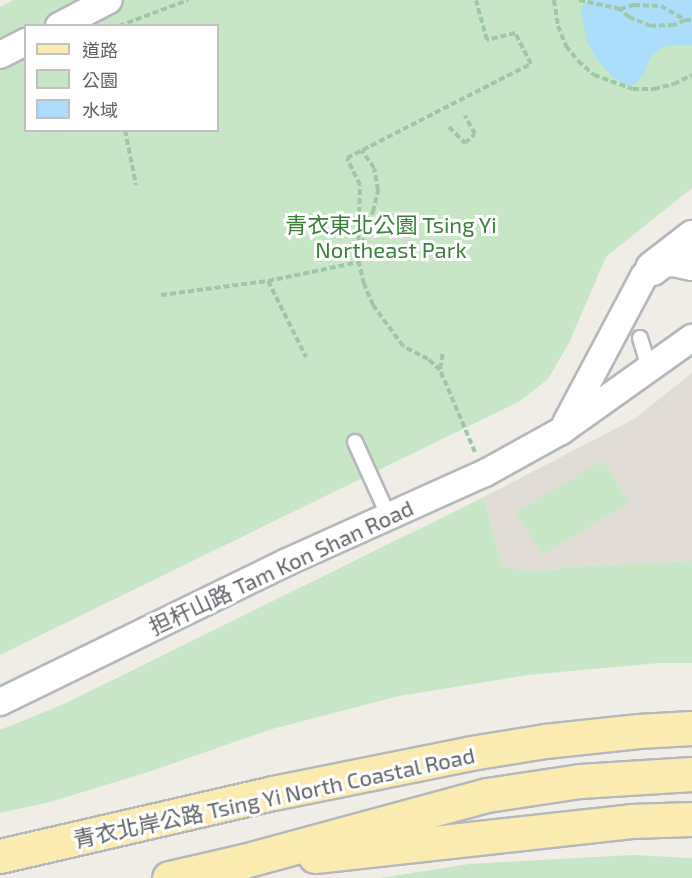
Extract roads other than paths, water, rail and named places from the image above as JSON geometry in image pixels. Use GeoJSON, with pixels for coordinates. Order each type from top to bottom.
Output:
{"type":"FeatureCollection","features":[{"type":"Feature","properties":{"kind":"main road","name":"青衣北岸公路 Tsing Yi North Coastal Road"},"geometry":{"type":"LineString","coordinates":[[0,856],[273,793],[459,755],[557,740],[692,728]]}},
{"type":"Feature","properties":{"kind":"main road","name":"青衣北岸公路 Tsing Yi North Coastal Road"},"geometry":{"type":"LineString","coordinates":[[169,878],[244,861],[487,795],[580,781],[692,774]]}},
{"type":"Feature","properties":{"kind":"main road"},"geometry":{"type":"LineString","coordinates":[[244,861],[345,854],[631,821],[692,819]]}},
{"type":"Feature","properties":{"kind":"street"},"geometry":{"type":"LineString","coordinates":[[63,24],[109,0]]}},
{"type":"Feature","properties":{"kind":"street"},"geometry":{"type":"LineString","coordinates":[[0,55],[24,43]]}},
{"type":"Feature","properties":{"kind":"street"},"geometry":{"type":"LineString","coordinates":[[652,268],[692,237]]}},
{"type":"Feature","properties":{"kind":"street"},"geometry":{"type":"LineString","coordinates":[[652,268],[674,262],[692,267]]}},
{"type":"Feature","properties":{"kind":"street","name":"担杆山路 Tam Kon Shan Road"},"geometry":{"type":"LineString","coordinates":[[561,431],[584,394],[638,284],[652,268]]}},
{"type":"Feature","properties":{"kind":"street","name":"担杆山路 Tam Kon Shan Road"},"geometry":{"type":"LineString","coordinates":[[0,702],[276,567],[484,473],[561,431],[692,338]]}},
{"type":"Feature","properties":{"kind":"lane"},"geometry":{"type":"LineString","coordinates":[[640,338],[649,368]]}},
{"type":"Feature","properties":{"kind":"lane"},"geometry":{"type":"LineString","coordinates":[[354,442],[389,517]]}},
{"type":"Feature","properties":{"kind":"water"},"geometry":{"type":"Polygon","coordinates":[[[589,0],[692,0],[692,45],[671,45],[661,48],[650,58],[644,74],[634,85],[626,85],[614,78],[599,62],[587,42],[581,11],[584,3],[589,0]]]}},
{"type":"Feature","properties":{"kind":"park label","name":"青衣東北公園 Tsing Yi Northeast Park"},"geometry":{"type":"Point","coordinates":[391,236]}}]}
